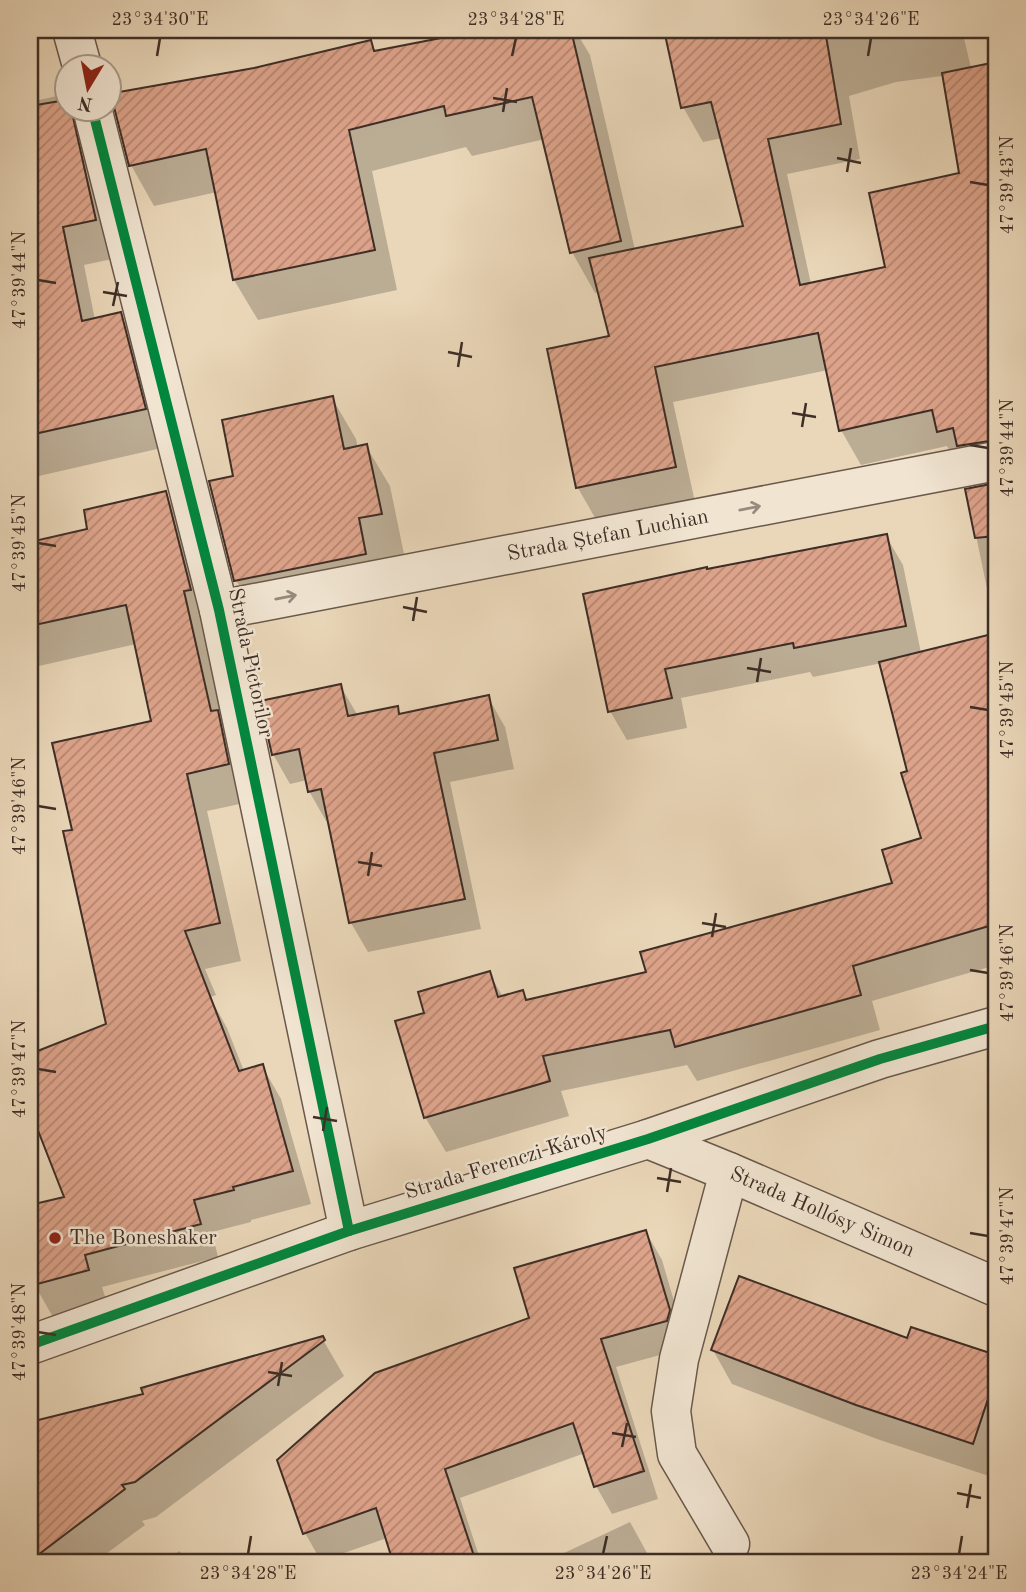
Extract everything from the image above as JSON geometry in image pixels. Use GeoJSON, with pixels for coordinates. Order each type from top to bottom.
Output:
{"type":"FeatureCollection","features":[{"type":"Feature","properties":{"kind":"street"},"geometry":{"type":"LineString","coordinates":[[72,30],[78,52]]}},
{"type":"Feature","properties":{"kind":"street","name":"Strada Pictorilor"},"geometry":{"type":"LineString","coordinates":[[96,122],[219,610],[349,1231]]}},
{"type":"Feature","properties":{"kind":"street","name":"Strada Ștefan Luchian"},"geometry":{"type":"LineString","coordinates":[[219,610],[996,461]]}},
{"type":"Feature","properties":{"kind":"street","name":"Strada Ferenczi Károly"},"geometry":{"type":"LineString","coordinates":[[30,1345],[349,1231],[648,1139],[880,1059],[996,1026]]}},
{"type":"Feature","properties":{"kind":"street","name":"Strada Hollósy Simon"},"geometry":{"type":"LineString","coordinates":[[648,1139],[996,1287]]}},
{"type":"Feature","properties":{"kind":"street"},"geometry":{"type":"LineString","coordinates":[[729,1172],[679,1359],[671,1411],[677,1454],[730,1544]]}},
{"type":"Feature","properties":{"kind":"building"},"geometry":{"type":"Polygon","coordinates":[[[482,30],[571,30],[621,241],[570,253],[532,97],[446,116],[444,106],[349,130],[375,250],[233,280],[206,149],[129,166],[118,122],[122,122],[122,92],[254,68],[371,40],[374,51],[482,30]]]}},
{"type":"Feature","properties":{"kind":"building"},"geometry":{"type":"Polygon","coordinates":[[[664,30],[825,30],[841,124],[768,139],[800,285],[885,267],[869,193],[959,173],[942,73],[996,62],[996,440],[957,446],[953,428],[937,432],[932,410],[839,431],[818,333],[655,367],[676,467],[576,488],[547,349],[609,336],[589,258],[743,226],[711,102],[681,108],[664,30]]]}},
{"type":"Feature","properties":{"kind":"building"},"geometry":{"type":"Polygon","coordinates":[[[52,102],[52,122],[74,122],[96,220],[63,227],[82,321],[121,312],[146,409],[30,435],[30,106],[52,102]]]}},
{"type":"Feature","properties":{"kind":"building"},"geometry":{"type":"Polygon","coordinates":[[[333,396],[344,449],[367,444],[382,514],[359,518],[366,554],[234,581],[209,481],[233,476],[222,420],[333,396]]]}},
{"type":"Feature","properties":{"kind":"building"},"geometry":{"type":"Polygon","coordinates":[[[996,483],[996,536],[975,538],[965,489],[996,483]]]}},
{"type":"Feature","properties":{"kind":"building"},"geometry":{"type":"Polygon","coordinates":[[[166,491],[191,590],[184,591],[211,711],[218,710],[229,764],[187,774],[220,923],[185,931],[239,1071],[263,1064],[293,1171],[194,1200],[201,1224],[85,1255],[89,1270],[30,1286],[30,1205],[64,1197],[30,1110],[30,1054],[106,1024],[63,831],[72,830],[52,743],[151,721],[126,605],[30,626],[30,542],[87,529],[84,510],[166,491]]]}},
{"type":"Feature","properties":{"kind":"building"},"geometry":{"type":"Polygon","coordinates":[[[887,534],[906,626],[794,648],[793,643],[665,669],[672,698],[608,712],[583,594],[707,567],[887,534]]]}},
{"type":"Feature","properties":{"kind":"building"},"geometry":{"type":"Polygon","coordinates":[[[996,633],[996,924],[853,966],[861,995],[675,1047],[670,1030],[543,1056],[550,1081],[424,1118],[395,1021],[424,1013],[418,992],[490,971],[498,997],[523,990],[526,1000],[646,972],[640,952],[892,883],[882,850],[921,838],[901,773],[907,771],[879,662],[996,633]]]}},
{"type":"Feature","properties":{"kind":"building"},"geometry":{"type":"Polygon","coordinates":[[[341,684],[348,716],[398,706],[399,714],[489,695],[498,740],[434,753],[465,899],[349,923],[321,789],[308,792],[299,749],[272,755],[260,701],[341,684]]]}},
{"type":"Feature","properties":{"kind":"building"},"geometry":{"type":"Polygon","coordinates":[[[646,1230],[670,1310],[667,1321],[601,1339],[644,1471],[594,1487],[573,1423],[445,1469],[476,1562],[393,1562],[376,1508],[303,1534],[277,1460],[375,1373],[529,1318],[514,1268],[646,1230]]]}},
{"type":"Feature","properties":{"kind":"building"},"geometry":{"type":"Polygon","coordinates":[[[739,1276],[907,1338],[911,1327],[996,1355],[996,1375],[973,1444],[856,1405],[711,1350],[739,1276]]]}},
{"type":"Feature","properties":{"kind":"building"},"geometry":{"type":"Polygon","coordinates":[[[323,1336],[325,1340],[135,1482],[122,1485],[125,1489],[30,1561],[30,1422],[143,1394],[141,1388],[323,1336]]]}},
{"type":"Feature","properties":{"kind":"cycle path"},"geometry":{"type":"LineString","coordinates":[[96,122],[219,610],[349,1231]]}},
{"type":"Feature","properties":{"kind":"cycle path"},"geometry":{"type":"LineString","coordinates":[[30,1345],[349,1231],[648,1139],[880,1059],[996,1026]]}},
{"type":"Feature","properties":{"kind":"place","name":"The Boneshaker"},"geometry":{"type":"Point","coordinates":[55,1238]}}]}
